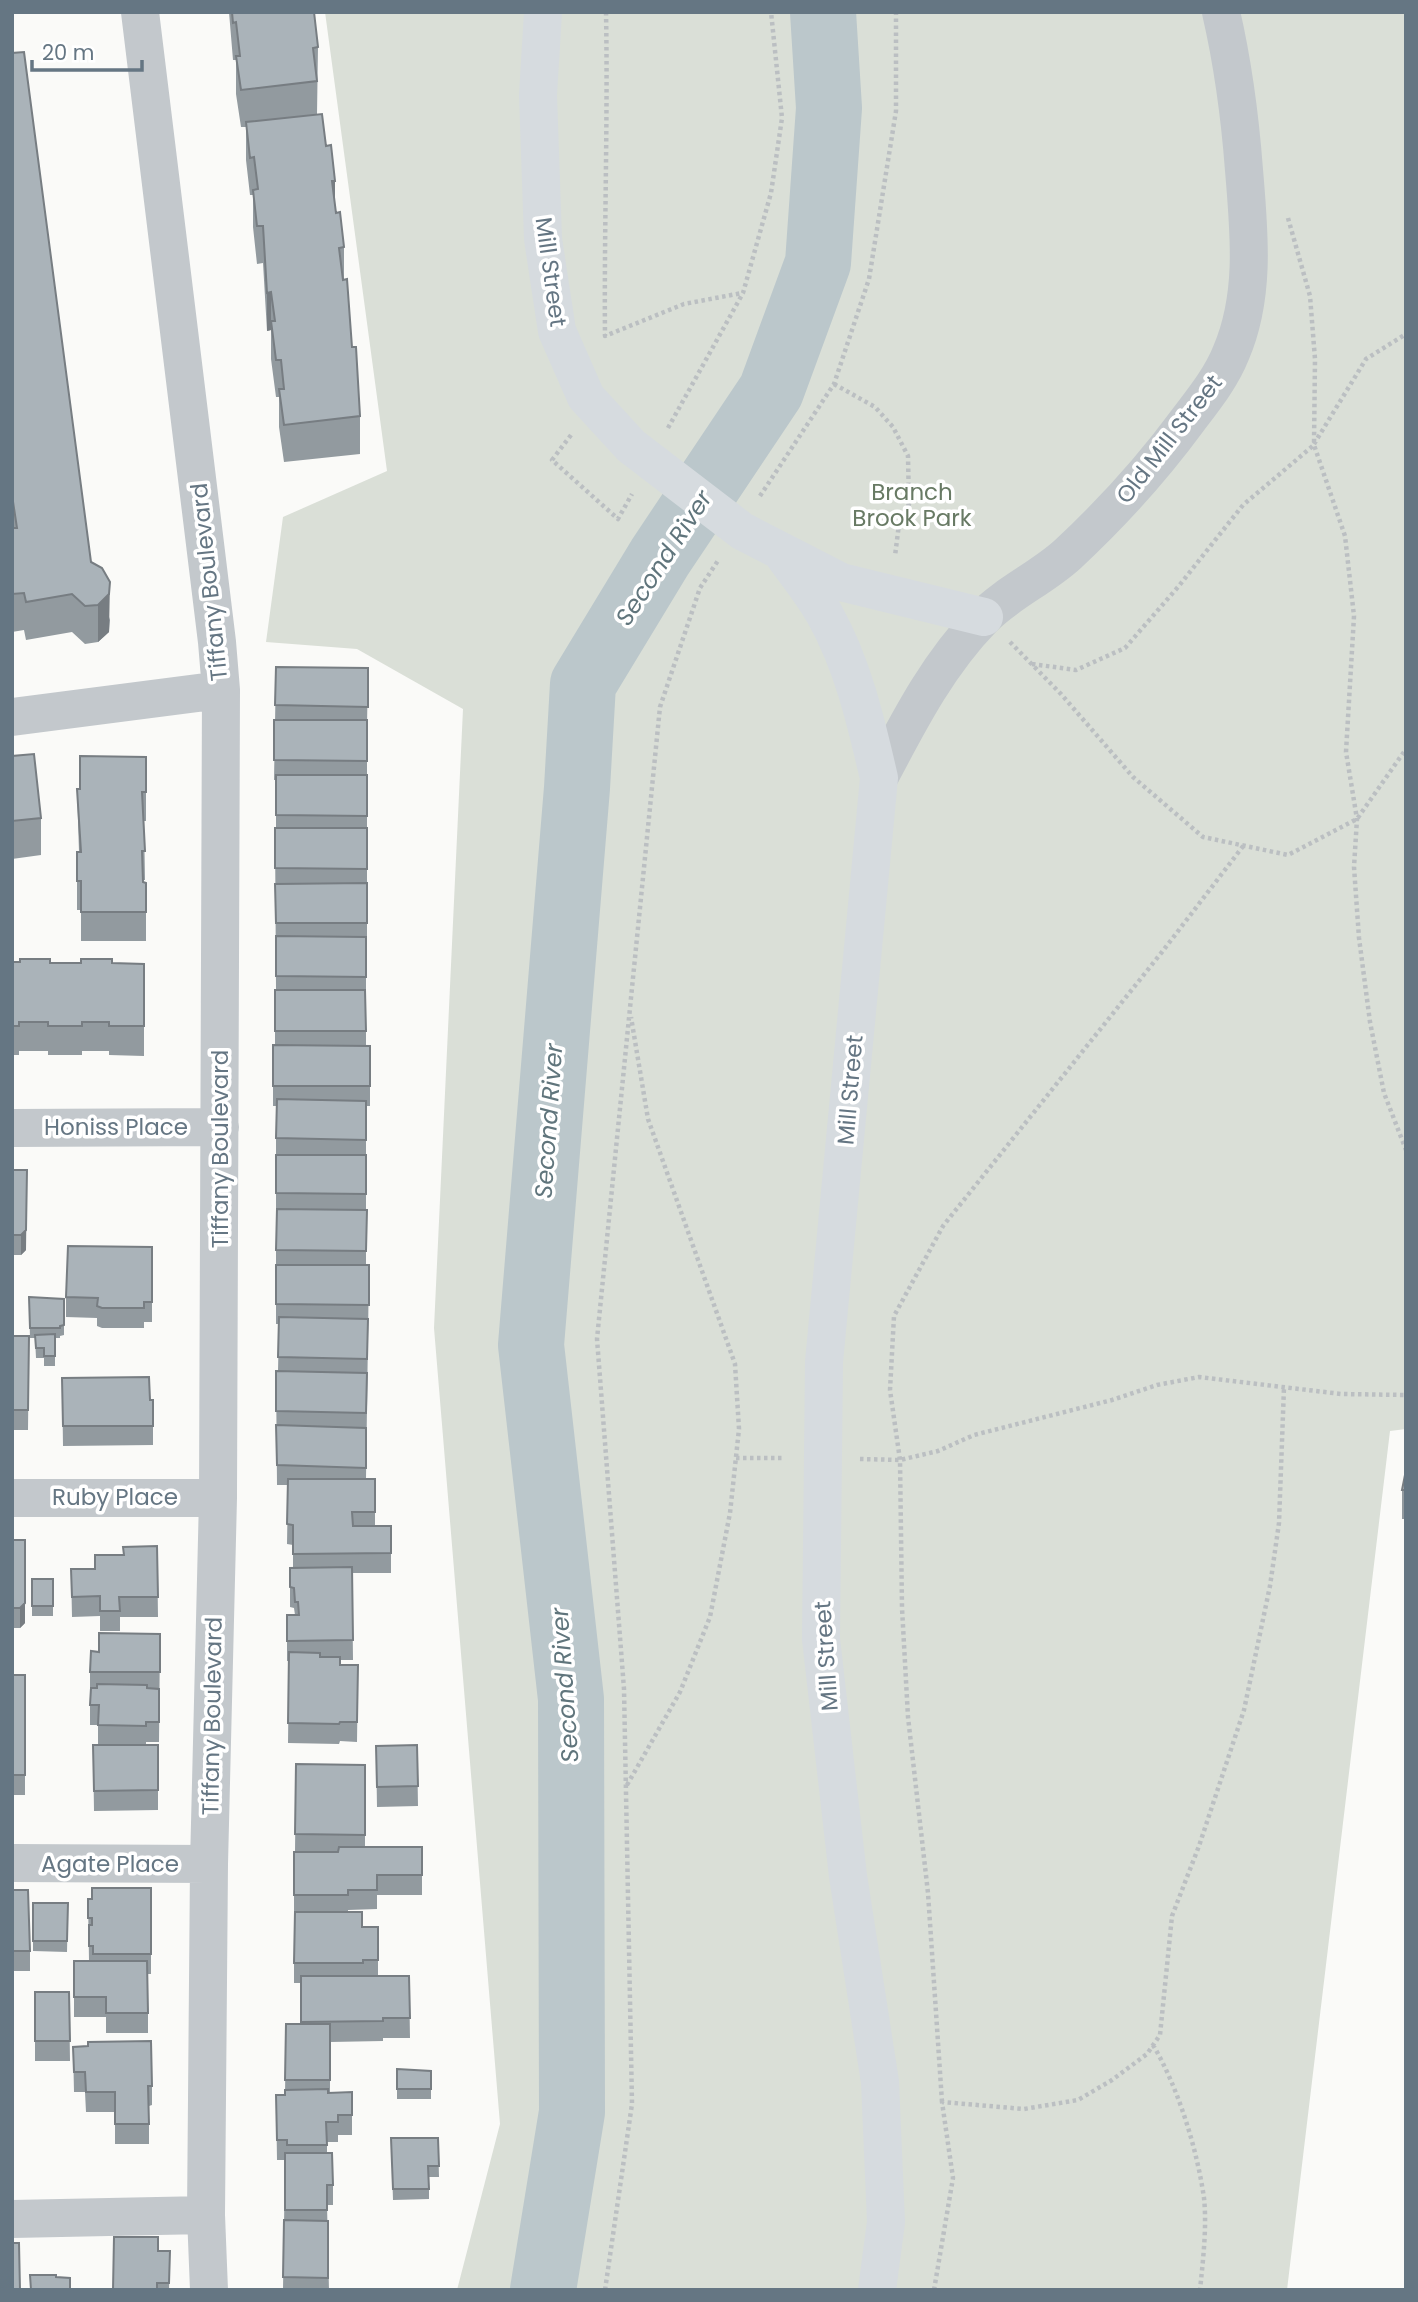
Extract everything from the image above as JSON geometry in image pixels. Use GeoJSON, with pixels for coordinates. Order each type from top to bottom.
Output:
{"type":"FeatureCollection","features":[{"type":"Feature","properties":{"kind":"street","name":"Tiffany Boulevard"},"geometry":{"type":"LineString","coordinates":[[140,12],[221,690],[218,1497],[209,1864],[206,2215],[209,2290]]}},
{"type":"Feature","properties":{"kind":"street","name":"Mill Street"},"geometry":{"type":"LineString","coordinates":[[543,12],[538,96],[543,239],[557,331],[581,413],[631,446],[742,531],[782,553],[823,612],[839,642],[867,726],[879,778],[824,1362],[821,1639],[848,1876],[880,2082],[886,2222],[877,2290]]}},
{"type":"Feature","properties":{"kind":"street","name":"Old Mill Street"},"geometry":{"type":"LineString","coordinates":[[879,778],[922,697],[984,617],[1065,556],[1115,508],[1175,438],[1213,387],[1231,353],[1242,315],[1249,270],[1249,225],[1238,111],[1230,51],[1221,12]]}},
{"type":"Feature","properties":{"kind":"street"},"geometry":{"type":"LineString","coordinates":[[782,553],[841,582],[984,617]]}},
{"type":"Feature","properties":{"kind":"street"},"geometry":{"type":"LineString","coordinates":[[12,716],[221,690]]}},
{"type":"Feature","properties":{"kind":"street","name":"Honiss Place"},"geometry":{"type":"LineString","coordinates":[[12,1128],[220,1127]]}},
{"type":"Feature","properties":{"kind":"street","name":"Ruby Place"},"geometry":{"type":"LineString","coordinates":[[12,1498],[218,1497]]}},
{"type":"Feature","properties":{"kind":"street","name":"Agate Place"},"geometry":{"type":"LineString","coordinates":[[12,1863],[209,1864]]}},
{"type":"Feature","properties":{"kind":"street"},"geometry":{"type":"LineString","coordinates":[[12,2220],[206,2215]]}},
{"type":"Feature","properties":{"kind":"path"},"geometry":{"type":"LineString","coordinates":[[606,12],[605,336],[684,304],[743,293]]}},
{"type":"Feature","properties":{"kind":"path"},"geometry":{"type":"LineString","coordinates":[[664,436],[743,293],[771,193],[782,118],[771,12]]}},
{"type":"Feature","properties":{"kind":"path"},"geometry":{"type":"LineString","coordinates":[[782,462],[834,384],[869,279],[896,111],[896,12]]}},
{"type":"Feature","properties":{"kind":"path"},"geometry":{"type":"LineString","coordinates":[[1288,217],[1310,296],[1315,359],[1314,445],[1345,536],[1354,616],[1346,752],[1357,820],[1354,867],[1370,1022],[1384,1093],[1406,1150]]}},
{"type":"Feature","properties":{"kind":"path"},"geometry":{"type":"LineString","coordinates":[[1032,664],[1076,670],[1125,648],[1243,505],[1314,445],[1366,359],[1406,334]]}},
{"type":"Feature","properties":{"kind":"path"},"geometry":{"type":"LineString","coordinates":[[834,384],[875,407],[893,427],[908,456],[909,504],[899,524],[894,565]]}},
{"type":"Feature","properties":{"kind":"path"},"geometry":{"type":"LineString","coordinates":[[581,413],[552,460],[618,519],[638,483]]}},
{"type":"Feature","properties":{"kind":"path"},"geometry":{"type":"LineString","coordinates":[[605,2290],[632,2104],[624,1689],[597,1339],[660,707],[700,588]]}},
{"type":"Feature","properties":{"kind":"path"},"geometry":{"type":"LineString","coordinates":[[984,617],[1061,694],[1133,777],[1203,837],[1288,855],[1357,820],[1406,749]]}},
{"type":"Feature","properties":{"kind":"path"},"geometry":{"type":"LineString","coordinates":[[934,2290],[953,2178],[942,2102],[928,1893],[908,1717],[902,1608],[900,1460],[890,1390],[894,1316],[943,1226],[1244,845]]}},
{"type":"Feature","properties":{"kind":"path"},"geometry":{"type":"LineString","coordinates":[[626,1786],[680,1692],[710,1618],[730,1513],[739,1429],[735,1364],[648,1119],[629,1009]]}},
{"type":"Feature","properties":{"kind":"path"},"geometry":{"type":"LineString","coordinates":[[736,1458],[900,1460],[938,1451],[974,1435],[1112,1400],[1157,1385],[1199,1377],[1341,1394],[1406,1395]]}},
{"type":"Feature","properties":{"kind":"path"},"geometry":{"type":"LineString","coordinates":[[942,2102],[1024,2109],[1078,2100],[1112,2080],[1147,2053],[1160,2035],[1172,1916],[1199,1846],[1244,1710],[1270,1586],[1279,1523],[1284,1387]]}},
{"type":"Feature","properties":{"kind":"path"},"geometry":{"type":"LineString","coordinates":[[1153,2045],[1166,2066],[1180,2106],[1204,2199],[1200,2290]]}},
{"type":"Feature","properties":{"kind":"green space","name":"Branch Brook Park"},"geometry":{"type":"Polygon","coordinates":[[[325,12],[1406,12],[1406,1429],[1390,1431],[1287,2290],[457,2290],[500,2124],[434,1328],[463,709],[357,649],[266,642],[283,517],[387,471],[325,12]]]}},
{"type":"Feature","properties":{"kind":"building"},"geometry":{"type":"Polygon","coordinates":[[[232,12],[314,12],[318,47],[313,48],[317,81],[241,90],[236,56],[240,56],[236,22],[233,23],[232,12]]]}},
{"type":"Feature","properties":{"kind":"building"},"geometry":{"type":"Polygon","coordinates":[[[24,52],[91,562],[102,568],[110,582],[109,594],[98,605],[85,606],[72,594],[26,602],[24,593],[12,594],[12,528],[17,528],[12,495],[12,53],[24,52]]]}},
{"type":"Feature","properties":{"kind":"building"},"geometry":{"type":"Polygon","coordinates":[[[322,114],[326,146],[331,145],[336,213],[340,212],[344,247],[339,248],[343,280],[347,279],[352,347],[356,347],[360,416],[284,425],[279,389],[284,389],[281,360],[276,360],[271,321],[275,321],[271,292],[267,293],[263,226],[257,226],[253,190],[258,189],[254,157],[250,158],[246,122],[322,114]]]}},
{"type":"Feature","properties":{"kind":"building"},"geometry":{"type":"Polygon","coordinates":[[[276,667],[368,668],[368,707],[275,705],[276,667]]]}},
{"type":"Feature","properties":{"kind":"building"},"geometry":{"type":"Polygon","coordinates":[[[274,720],[367,720],[367,761],[274,760],[274,720]]]}},
{"type":"Feature","properties":{"kind":"building"},"geometry":{"type":"Polygon","coordinates":[[[34,754],[41,818],[12,821],[12,756],[34,754]]]}},
{"type":"Feature","properties":{"kind":"building"},"geometry":{"type":"Polygon","coordinates":[[[80,756],[146,757],[146,792],[142,792],[145,851],[142,851],[146,912],[81,912],[81,881],[77,881],[77,852],[81,852],[77,789],[80,789],[80,756]]]}},
{"type":"Feature","properties":{"kind":"building"},"geometry":{"type":"Polygon","coordinates":[[[276,775],[367,775],[367,816],[276,815],[276,775]]]}},
{"type":"Feature","properties":{"kind":"building"},"geometry":{"type":"Polygon","coordinates":[[[275,828],[367,828],[367,869],[275,868],[275,828]]]}},
{"type":"Feature","properties":{"kind":"building"},"geometry":{"type":"Polygon","coordinates":[[[367,883],[367,923],[276,923],[275,884],[367,883]]]}},
{"type":"Feature","properties":{"kind":"building"},"geometry":{"type":"Polygon","coordinates":[[[276,936],[366,937],[366,977],[276,976],[276,936]]]}},
{"type":"Feature","properties":{"kind":"building"},"geometry":{"type":"Polygon","coordinates":[[[20,959],[81,963],[81,959],[112,959],[112,963],[144,964],[144,1026],[109,1026],[109,1022],[82,1022],[82,1026],[48,1026],[48,1022],[19,1022],[19,1026],[12,1026],[12,962],[20,962],[20,959]]]}},
{"type":"Feature","properties":{"kind":"building"},"geometry":{"type":"Polygon","coordinates":[[[275,990],[365,990],[366,1031],[275,1031],[275,990]]]}},
{"type":"Feature","properties":{"kind":"building"},"geometry":{"type":"Polygon","coordinates":[[[273,1045],[370,1046],[370,1086],[273,1086],[273,1045]]]}},
{"type":"Feature","properties":{"kind":"building"},"geometry":{"type":"Polygon","coordinates":[[[277,1099],[366,1101],[366,1140],[276,1138],[277,1099]]]}},
{"type":"Feature","properties":{"kind":"building"},"geometry":{"type":"Polygon","coordinates":[[[276,1155],[366,1155],[366,1194],[276,1193],[276,1155]]]}},
{"type":"Feature","properties":{"kind":"building"},"geometry":{"type":"Polygon","coordinates":[[[12,1170],[27,1170],[26,1230],[21,1235],[12,1235],[12,1170]]]}},
{"type":"Feature","properties":{"kind":"building"},"geometry":{"type":"Polygon","coordinates":[[[277,1209],[367,1210],[366,1251],[276,1250],[277,1209]]]}},
{"type":"Feature","properties":{"kind":"building"},"geometry":{"type":"Polygon","coordinates":[[[68,1246],[152,1247],[152,1302],[144,1302],[144,1308],[102,1308],[97,1306],[98,1298],[66,1297],[68,1246]]]}},
{"type":"Feature","properties":{"kind":"building"},"geometry":{"type":"Polygon","coordinates":[[[276,1265],[369,1265],[369,1305],[276,1304],[276,1265]]]}},
{"type":"Feature","properties":{"kind":"building"},"geometry":{"type":"Polygon","coordinates":[[[29,1297],[64,1299],[64,1325],[60,1328],[30,1328],[29,1297]]]}},
{"type":"Feature","properties":{"kind":"building"},"geometry":{"type":"Polygon","coordinates":[[[279,1317],[368,1319],[367,1359],[278,1357],[279,1317]]]}},
{"type":"Feature","properties":{"kind":"building"},"geometry":{"type":"Polygon","coordinates":[[[55,1334],[55,1356],[44,1356],[44,1348],[36,1348],[35,1335],[55,1334]]]}},
{"type":"Feature","properties":{"kind":"building"},"geometry":{"type":"Polygon","coordinates":[[[12,1336],[29,1336],[28,1410],[12,1410],[12,1336]]]}},
{"type":"Feature","properties":{"kind":"building"},"geometry":{"type":"Polygon","coordinates":[[[276,1371],[367,1373],[366,1413],[276,1411],[276,1371]]]}},
{"type":"Feature","properties":{"kind":"building"},"geometry":{"type":"Polygon","coordinates":[[[149,1377],[150,1400],[153,1400],[153,1426],[63,1426],[62,1378],[149,1377]]]}},
{"type":"Feature","properties":{"kind":"building"},"geometry":{"type":"Polygon","coordinates":[[[276,1425],[366,1428],[366,1468],[277,1465],[276,1425]]]}},
{"type":"Feature","properties":{"kind":"building"},"geometry":{"type":"Polygon","coordinates":[[[1406,1470],[1406,1490],[1402,1490],[1406,1470]]]}},
{"type":"Feature","properties":{"kind":"building"},"geometry":{"type":"Polygon","coordinates":[[[288,1479],[375,1479],[375,1512],[352,1512],[353,1526],[391,1526],[391,1553],[293,1554],[293,1525],[287,1524],[288,1479]]]}},
{"type":"Feature","properties":{"kind":"building"},"geometry":{"type":"Polygon","coordinates":[[[12,1540],[25,1540],[25,1603],[20,1608],[12,1608],[12,1540]]]}},
{"type":"Feature","properties":{"kind":"building"},"geometry":{"type":"Polygon","coordinates":[[[157,1546],[158,1597],[119,1597],[120,1611],[100,1611],[100,1596],[72,1597],[71,1569],[95,1569],[95,1555],[124,1555],[123,1547],[157,1546]]]}},
{"type":"Feature","properties":{"kind":"building"},"geometry":{"type":"Polygon","coordinates":[[[352,1567],[353,1640],[287,1641],[287,1615],[299,1615],[294,1588],[290,1587],[290,1568],[352,1567]]]}},
{"type":"Feature","properties":{"kind":"building"},"geometry":{"type":"Polygon","coordinates":[[[32,1579],[53,1579],[53,1606],[32,1606],[32,1579]]]}},
{"type":"Feature","properties":{"kind":"building"},"geometry":{"type":"Polygon","coordinates":[[[99,1633],[160,1634],[160,1672],[90,1672],[91,1651],[99,1652],[99,1633]]]}},
{"type":"Feature","properties":{"kind":"building"},"geometry":{"type":"Polygon","coordinates":[[[289,1652],[320,1653],[320,1657],[340,1657],[340,1665],[358,1665],[357,1722],[288,1723],[289,1652]]]}},
{"type":"Feature","properties":{"kind":"building"},"geometry":{"type":"Polygon","coordinates":[[[12,1675],[25,1675],[25,1775],[12,1775],[12,1675]]]}},
{"type":"Feature","properties":{"kind":"building"},"geometry":{"type":"Polygon","coordinates":[[[97,1684],[147,1685],[147,1688],[159,1689],[159,1722],[146,1722],[146,1726],[98,1725],[99,1705],[90,1705],[91,1688],[97,1688],[97,1684]]]}},
{"type":"Feature","properties":{"kind":"building"},"geometry":{"type":"Polygon","coordinates":[[[93,1745],[158,1745],[158,1790],[94,1791],[93,1745]]]}},
{"type":"Feature","properties":{"kind":"building"},"geometry":{"type":"Polygon","coordinates":[[[417,1745],[418,1786],[377,1787],[376,1746],[417,1745]]]}},
{"type":"Feature","properties":{"kind":"building"},"geometry":{"type":"Polygon","coordinates":[[[296,1764],[365,1765],[365,1835],[295,1834],[296,1764]]]}},
{"type":"Feature","properties":{"kind":"building"},"geometry":{"type":"Polygon","coordinates":[[[339,1847],[422,1847],[422,1875],[377,1875],[377,1890],[348,1890],[348,1895],[294,1895],[294,1852],[338,1852],[339,1847]]]}},
{"type":"Feature","properties":{"kind":"building"},"geometry":{"type":"Polygon","coordinates":[[[92,1888],[151,1888],[151,1954],[93,1954],[93,1946],[89,1946],[89,1925],[92,1925],[92,1918],[88,1918],[88,1899],[92,1899],[92,1888]]]}},
{"type":"Feature","properties":{"kind":"building"},"geometry":{"type":"Polygon","coordinates":[[[12,1890],[28,1890],[30,1951],[12,1951],[12,1890]]]}},
{"type":"Feature","properties":{"kind":"building"},"geometry":{"type":"Polygon","coordinates":[[[33,1903],[68,1903],[67,1941],[33,1941],[33,1903]]]}},
{"type":"Feature","properties":{"kind":"building"},"geometry":{"type":"Polygon","coordinates":[[[295,1912],[362,1912],[362,1927],[378,1927],[378,1960],[363,1960],[363,1963],[294,1963],[295,1912]]]}},
{"type":"Feature","properties":{"kind":"building"},"geometry":{"type":"Polygon","coordinates":[[[74,1961],[147,1961],[148,2013],[106,2013],[106,1997],[74,1997],[74,1961]]]}},
{"type":"Feature","properties":{"kind":"building"},"geometry":{"type":"Polygon","coordinates":[[[301,1976],[409,1976],[410,2018],[301,2022],[301,1976]]]}},
{"type":"Feature","properties":{"kind":"building"},"geometry":{"type":"Polygon","coordinates":[[[35,1992],[69,1992],[70,2041],[35,2041],[35,1992]]]}},
{"type":"Feature","properties":{"kind":"building"},"geometry":{"type":"Polygon","coordinates":[[[286,2024],[330,2024],[330,2080],[285,2080],[286,2024]]]}},
{"type":"Feature","properties":{"kind":"building"},"geometry":{"type":"Polygon","coordinates":[[[151,2041],[149,2124],[115,2124],[115,2092],[86,2092],[85,2072],[74,2072],[73,2047],[88,2046],[88,2042],[151,2041]]]}},
{"type":"Feature","properties":{"kind":"building"},"geometry":{"type":"Polygon","coordinates":[[[397,2069],[431,2071],[431,2089],[397,2089],[397,2069]]]}},
{"type":"Feature","properties":{"kind":"building"},"geometry":{"type":"Polygon","coordinates":[[[328,2089],[328,2093],[352,2092],[352,2115],[338,2115],[338,2122],[326,2122],[327,2145],[287,2145],[287,2140],[277,2140],[276,2095],[285,2095],[285,2090],[328,2089]]]}},
{"type":"Feature","properties":{"kind":"building"},"geometry":{"type":"Polygon","coordinates":[[[391,2138],[438,2138],[439,2166],[428,2166],[429,2189],[393,2189],[391,2138]]]}},
{"type":"Feature","properties":{"kind":"building"},"geometry":{"type":"Polygon","coordinates":[[[285,2153],[332,2153],[333,2185],[327,2185],[327,2210],[285,2210],[285,2153]]]}},
{"type":"Feature","properties":{"kind":"building"},"geometry":{"type":"Polygon","coordinates":[[[284,2220],[328,2221],[328,2278],[283,2277],[284,2220]]]}},
{"type":"Feature","properties":{"kind":"building"},"geometry":{"type":"Polygon","coordinates":[[[114,2237],[158,2237],[158,2251],[170,2251],[169,2283],[157,2283],[157,2290],[113,2290],[114,2237]]]}},
{"type":"Feature","properties":{"kind":"building"},"geometry":{"type":"Polygon","coordinates":[[[12,2243],[19,2243],[20,2290],[12,2290],[12,2243]]]}},
{"type":"Feature","properties":{"kind":"building"},"geometry":{"type":"Polygon","coordinates":[[[30,2275],[70,2278],[70,2290],[31,2290],[30,2275]]]}},
{"type":"Feature","properties":{"kind":"waterway","name":"Second River"},"geometry":{"type":"LineString","coordinates":[[543,2290],[572,2112],[571,1699],[531,1345],[577,788],[583,684],[660,557],[771,391],[818,263],[829,108],[823,12]]}}]}
